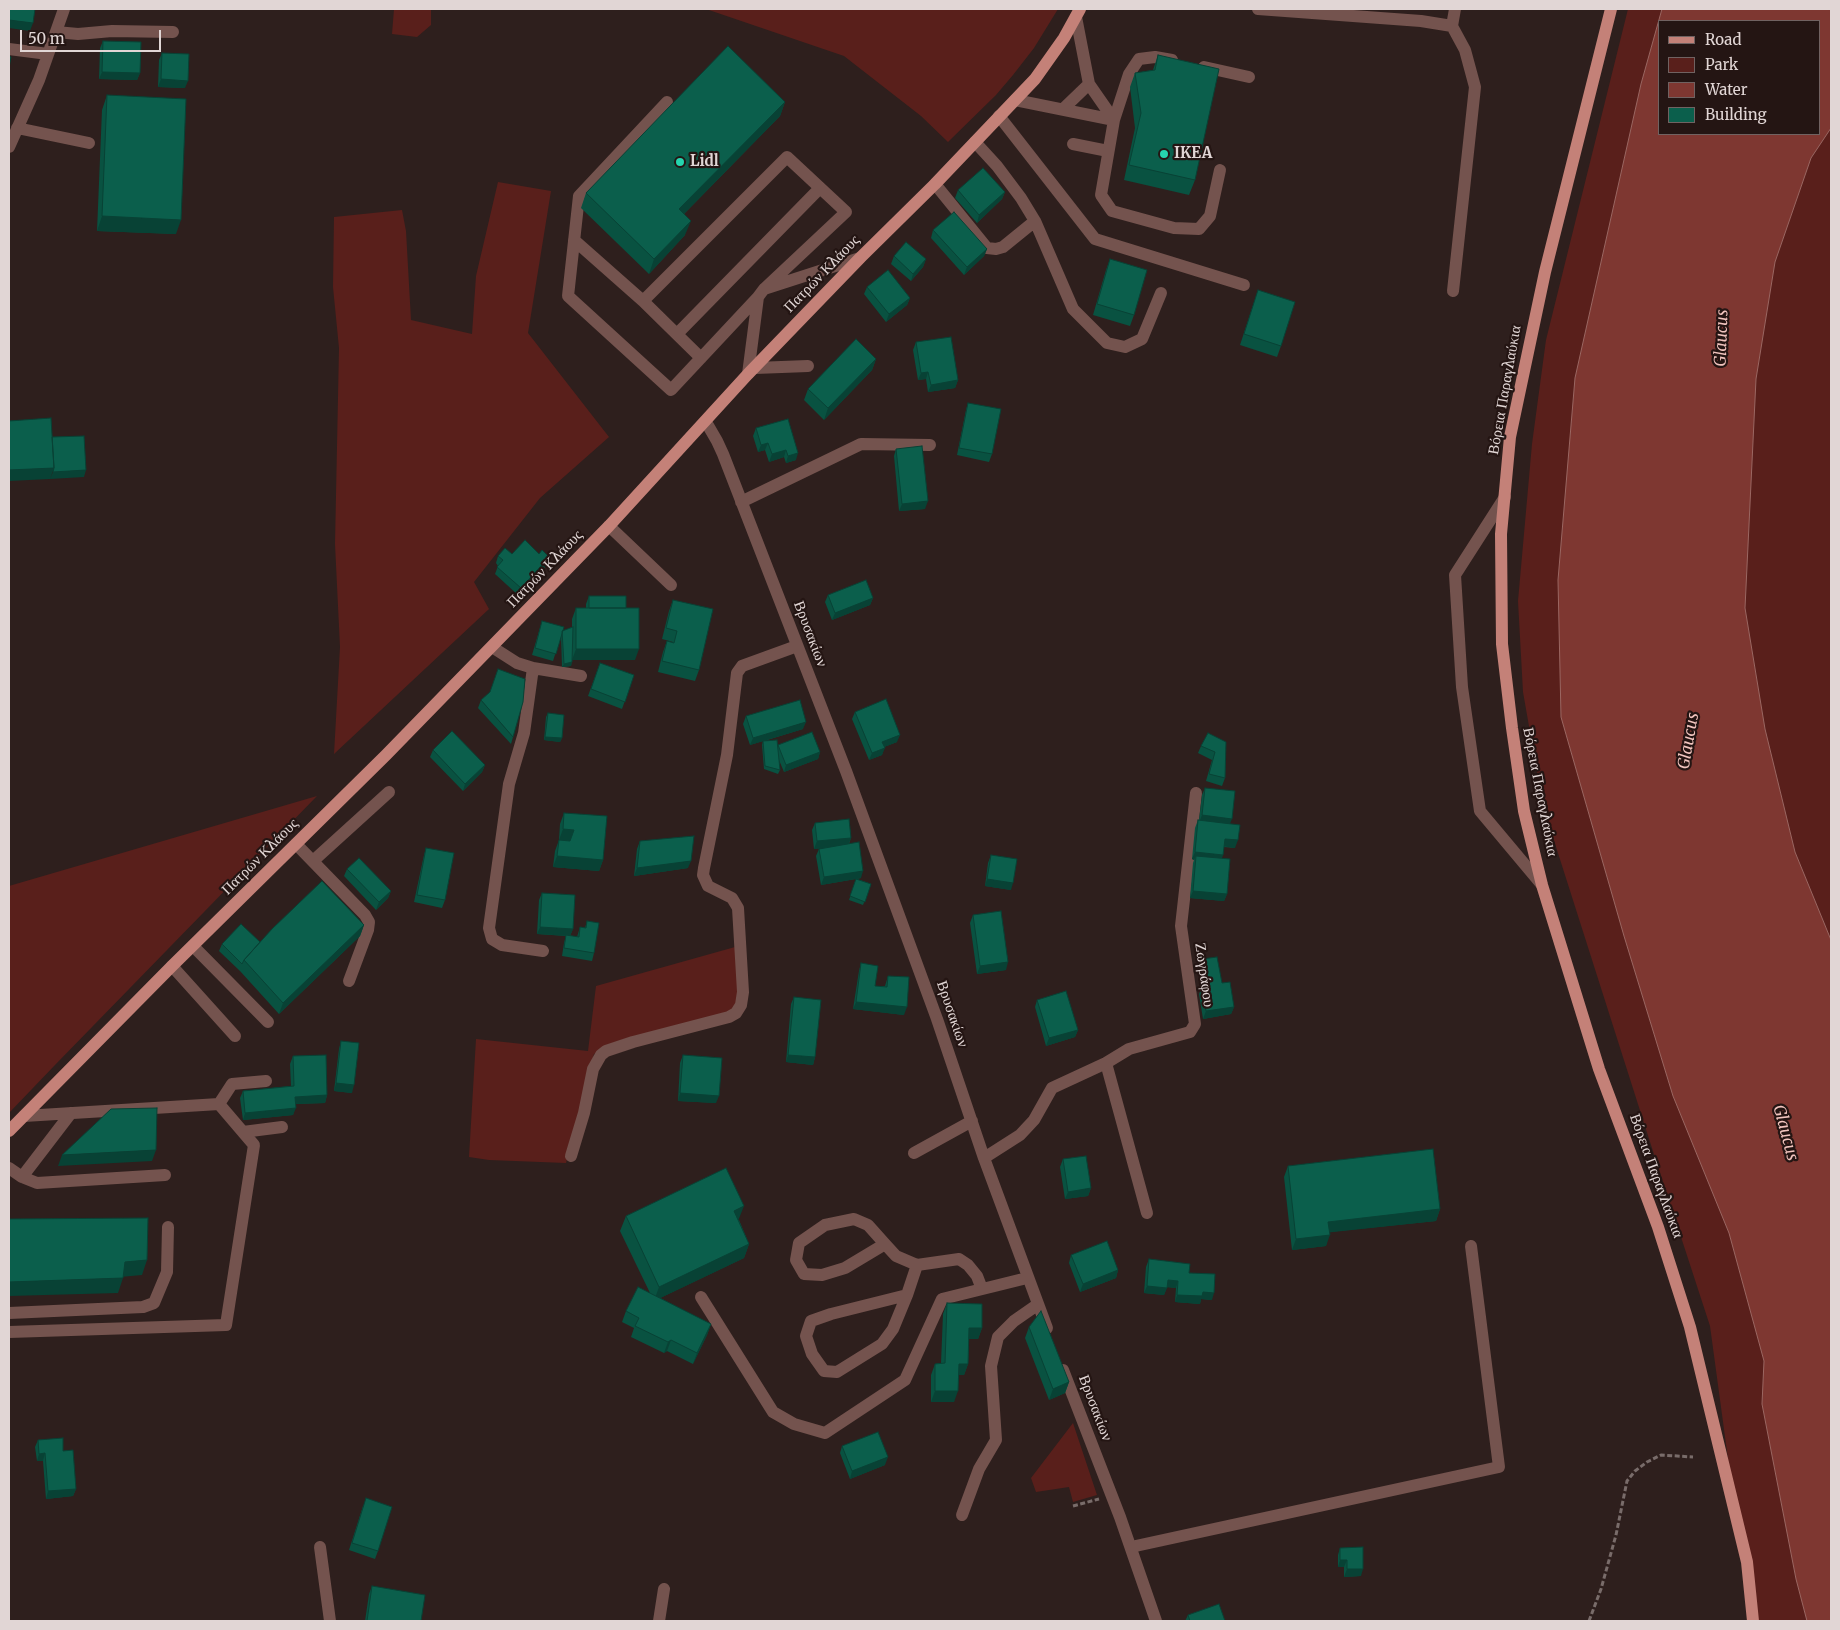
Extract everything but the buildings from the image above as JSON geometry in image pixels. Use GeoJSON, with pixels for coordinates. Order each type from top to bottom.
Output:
{"type":"FeatureCollection","features":[{"type":"Feature","properties":{"kind":"main road","name":"Βόρεια Παραγλαύκια"},"geometry":{"type":"LineString","coordinates":[[1611,9],[1545,272],[1510,437],[1501,534],[1502,644],[1524,811],[1542,885],[1599,1069],[1658,1227],[1690,1327],[1747,1562],[1753,1621]]}},
{"type":"Feature","properties":{"kind":"main road","name":"Πατρών Κλάους"},"geometry":{"type":"LineString","coordinates":[[9,1131],[492,647],[609,526],[752,371],[1035,79],[1078,13]]}},
{"type":"Feature","properties":{"kind":"street"},"geometry":{"type":"LineString","coordinates":[[9,147],[48,54],[64,9]]}},
{"type":"Feature","properties":{"kind":"street"},"geometry":{"type":"LineString","coordinates":[[1258,9],[1421,21],[1452,26]]}},
{"type":"Feature","properties":{"kind":"street"},"geometry":{"type":"LineString","coordinates":[[1453,291],[1475,88],[1465,50],[1452,26],[1455,9]]}},
{"type":"Feature","properties":{"kind":"street"},"geometry":{"type":"LineString","coordinates":[[1078,13],[1089,84],[1114,120]]}},
{"type":"Feature","properties":{"kind":"street"},"geometry":{"type":"LineString","coordinates":[[56,32],[78,34],[112,31],[173,32]]}},
{"type":"Feature","properties":{"kind":"street"},"geometry":{"type":"LineString","coordinates":[[9,49],[48,54]]}},
{"type":"Feature","properties":{"kind":"street"},"geometry":{"type":"LineString","coordinates":[[1220,170],[1210,216],[1200,229],[1174,228],[1112,211],[1101,195],[1114,120],[1129,74],[1139,59],[1155,57],[1250,76]]}},
{"type":"Feature","properties":{"kind":"street"},"geometry":{"type":"LineString","coordinates":[[1063,109],[1089,84]]}},
{"type":"Feature","properties":{"kind":"street"},"geometry":{"type":"LineString","coordinates":[[1015,100],[1114,120]]}},
{"type":"Feature","properties":{"kind":"street"},"geometry":{"type":"LineString","coordinates":[[642,301],[787,157],[846,212],[761,293],[672,390],[568,296],[579,196],[667,102]]}},
{"type":"Feature","properties":{"kind":"street"},"geometry":{"type":"LineString","coordinates":[[999,116],[1095,239],[1244,285]]}},
{"type":"Feature","properties":{"kind":"street"},"geometry":{"type":"LineString","coordinates":[[17,128],[89,143]]}},
{"type":"Feature","properties":{"kind":"street"},"geometry":{"type":"LineString","coordinates":[[975,142],[997,166],[1035,221],[1073,309],[1107,343],[1125,347],[1142,339],[1161,292]]}},
{"type":"Feature","properties":{"kind":"street"},"geometry":{"type":"LineString","coordinates":[[1073,144],[1108,151]]}},
{"type":"Feature","properties":{"kind":"street"},"geometry":{"type":"LineString","coordinates":[[935,184],[987,248],[996,249],[1003,247],[1035,221]]}},
{"type":"Feature","properties":{"kind":"street"},"geometry":{"type":"LineString","coordinates":[[677,334],[820,188]]}},
{"type":"Feature","properties":{"kind":"street"},"geometry":{"type":"LineString","coordinates":[[574,240],[642,301],[701,358]]}},
{"type":"Feature","properties":{"kind":"street"},"geometry":{"type":"LineString","coordinates":[[761,293],[860,258]]}},
{"type":"Feature","properties":{"kind":"street"},"geometry":{"type":"LineString","coordinates":[[761,293],[752,371],[808,366]]}},
{"type":"Feature","properties":{"kind":"street","name":"Βρυσακίων"},"geometry":{"type":"LineString","coordinates":[[706,422],[718,441],[898,910],[984,1158],[1052,1343]]}},
{"type":"Feature","properties":{"kind":"street"},"geometry":{"type":"LineString","coordinates":[[741,502],[861,444],[930,445]]}},
{"type":"Feature","properties":{"kind":"street"},"geometry":{"type":"LineString","coordinates":[[1505,497],[1455,575],[1462,687],[1480,811],[1542,885]]}},
{"type":"Feature","properties":{"kind":"street"},"geometry":{"type":"LineString","coordinates":[[609,526],[671,585]]}},
{"type":"Feature","properties":{"kind":"street"},"geometry":{"type":"LineString","coordinates":[[571,1156],[584,1113],[593,1069],[601,1055],[606,1051],[633,1042],[729,1017],[736,1013],[741,1005],[743,992],[738,908],[732,898],[708,886],[703,875],[704,868],[727,755],[737,673],[742,666],[797,646]]}},
{"type":"Feature","properties":{"kind":"street"},"geometry":{"type":"LineString","coordinates":[[492,647],[517,663],[533,668],[581,676]]}},
{"type":"Feature","properties":{"kind":"street"},"geometry":{"type":"LineString","coordinates":[[533,668],[524,733],[509,784],[489,928],[492,939],[502,944],[543,952]]}},
{"type":"Feature","properties":{"kind":"street"},"geometry":{"type":"LineString","coordinates":[[313,861],[389,792]]}},
{"type":"Feature","properties":{"kind":"street","name":"Ζωγράφου"},"geometry":{"type":"LineString","coordinates":[[984,1158],[1020,1135],[1034,1120],[1052,1088],[1106,1063],[1130,1049],[1190,1032],[1195,1024],[1181,926],[1196,793]]}},
{"type":"Feature","properties":{"kind":"street"},"geometry":{"type":"LineString","coordinates":[[296,844],[365,915],[369,922],[368,930],[349,981]]}},
{"type":"Feature","properties":{"kind":"street"},"geometry":{"type":"LineString","coordinates":[[192,946],[268,1022]]}},
{"type":"Feature","properties":{"kind":"street"},"geometry":{"type":"LineString","coordinates":[[172,966],[235,1036]]}},
{"type":"Feature","properties":{"kind":"street"},"geometry":{"type":"LineString","coordinates":[[1106,1063],[1147,1213]]}},
{"type":"Feature","properties":{"kind":"street"},"geometry":{"type":"LineString","coordinates":[[219,1104],[232,1084],[266,1081]]}},
{"type":"Feature","properties":{"kind":"street"},"geometry":{"type":"LineString","coordinates":[[24,1116],[219,1104]]}},
{"type":"Feature","properties":{"kind":"street"},"geometry":{"type":"LineString","coordinates":[[9,1332],[226,1325],[254,1145],[219,1104]]}},
{"type":"Feature","properties":{"kind":"street"},"geometry":{"type":"LineString","coordinates":[[22,1177],[71,1113]]}},
{"type":"Feature","properties":{"kind":"street"},"geometry":{"type":"LineString","coordinates":[[914,1153],[972,1121]]}},
{"type":"Feature","properties":{"kind":"street"},"geometry":{"type":"LineString","coordinates":[[243,1132],[282,1127]]}},
{"type":"Feature","properties":{"kind":"street"},"geometry":{"type":"LineString","coordinates":[[9,1168],[22,1177],[37,1183],[165,1175]]}},
{"type":"Feature","properties":{"kind":"street"},"geometry":{"type":"LineString","coordinates":[[885,1244],[845,1268],[822,1275],[804,1274],[796,1260],[799,1244],[825,1225],[854,1219],[868,1225],[896,1256],[917,1266],[959,1259],[968,1265],[977,1276],[982,1289]]}},
{"type":"Feature","properties":{"kind":"street"},"geometry":{"type":"LineString","coordinates":[[9,1313],[143,1307],[154,1303],[168,1272],[168,1227]]}},
{"type":"Feature","properties":{"kind":"street"},"geometry":{"type":"LineString","coordinates":[[1131,1547],[1499,1468],[1471,1246]]}},
{"type":"Feature","properties":{"kind":"street"},"geometry":{"type":"LineString","coordinates":[[907,1295],[831,1314],[811,1322],[806,1336],[812,1354],[824,1371],[837,1372],[882,1344],[893,1329],[907,1295],[917,1266]]}},
{"type":"Feature","properties":{"kind":"street"},"geometry":{"type":"LineString","coordinates":[[701,1297],[773,1412],[794,1424],[825,1433],[905,1380],[942,1299],[1027,1278]]}},
{"type":"Feature","properties":{"kind":"street"},"geometry":{"type":"LineString","coordinates":[[962,1515],[979,1469],[996,1440],[991,1366],[998,1337],[1014,1322],[1038,1305]]}},
{"type":"Feature","properties":{"kind":"street","name":"Βρυσακίων"},"geometry":{"type":"LineString","coordinates":[[1060,1362],[1131,1547],[1156,1621]]}},
{"type":"Feature","properties":{"kind":"street"},"geometry":{"type":"LineString","coordinates":[[320,1547],[330,1621]]}},
{"type":"Feature","properties":{"kind":"street"},"geometry":{"type":"LineString","coordinates":[[659,1621],[664,1588]]}},
{"type":"Feature","properties":{"kind":"path"},"geometry":{"type":"LineString","coordinates":[[1589,1621],[1601,1590],[1628,1481],[1635,1471],[1661,1455],[1693,1457]]}},
{"type":"Feature","properties":{"kind":"path"},"geometry":{"type":"LineString","coordinates":[[1073,1506],[1112,1496]]}},
{"type":"Feature","properties":{"kind":"green space"},"geometry":{"type":"Polygon","coordinates":[[[394,9],[431,9],[431,25],[417,37],[392,34],[394,9]]]}},
{"type":"Feature","properties":{"kind":"green space"},"geometry":{"type":"Polygon","coordinates":[[[706,9],[1058,9],[1034,48],[1013,75],[996,95],[948,142],[921,116],[844,56],[706,9]]]}},
{"type":"Feature","properties":{"kind":"green space"},"geometry":{"type":"Polygon","coordinates":[[[1628,9],[1662,9],[1641,84],[1575,378],[1558,580],[1561,717],[1624,936],[1673,1096],[1729,1233],[1764,1361],[1762,1404],[1796,1579],[1807,1621],[1750,1621],[1710,1326],[1543,806],[1523,692],[1518,601],[1532,444],[1546,340],[1628,9]]]}},
{"type":"Feature","properties":{"kind":"green space"},"geometry":{"type":"Polygon","coordinates":[[[1831,128],[1831,940],[1795,852],[1765,729],[1745,608],[1756,379],[1775,262],[1811,158],[1831,128]]]}},
{"type":"Feature","properties":{"kind":"green space"},"geometry":{"type":"Polygon","coordinates":[[[498,182],[551,191],[528,333],[609,437],[540,498],[474,582],[489,609],[334,754],[340,647],[335,544],[339,348],[333,287],[334,217],[402,210],[406,231],[411,320],[472,334],[476,276],[498,182]]]}},
{"type":"Feature","properties":{"kind":"green space"},"geometry":{"type":"Polygon","coordinates":[[[317,796],[55,1065],[9,1113],[9,886],[317,796]]]}},
{"type":"Feature","properties":{"kind":"green space"},"geometry":{"type":"Polygon","coordinates":[[[735,947],[740,997],[734,1011],[594,1054],[566,1163],[489,1160],[469,1157],[476,1039],[588,1051],[596,986],[735,947]]]}},
{"type":"Feature","properties":{"kind":"green space"},"geometry":{"type":"Polygon","coordinates":[[[1073,1423],[1097,1495],[1073,1502],[1069,1487],[1036,1492],[1031,1478],[1073,1423]]]}},
{"type":"Feature","properties":{"kind":"water","name":"Glaucus"},"geometry":{"type":"Polygon","coordinates":[[[1662,9],[1831,9],[1831,128],[1811,158],[1775,262],[1756,379],[1745,608],[1765,729],[1795,852],[1831,940],[1831,1621],[1807,1621],[1796,1579],[1762,1404],[1764,1361],[1729,1233],[1673,1096],[1624,936],[1561,717],[1558,580],[1575,378],[1641,84],[1658,23],[1658,135],[1820,135],[1820,20],[1659,20],[1662,9]]]}},
{"type":"Feature","properties":{"kind":"place","name":"IKEA"},"geometry":{"type":"Point","coordinates":[1164,154]}},
{"type":"Feature","properties":{"kind":"place","name":"Lidl"},"geometry":{"type":"Point","coordinates":[680,162]}}]}
